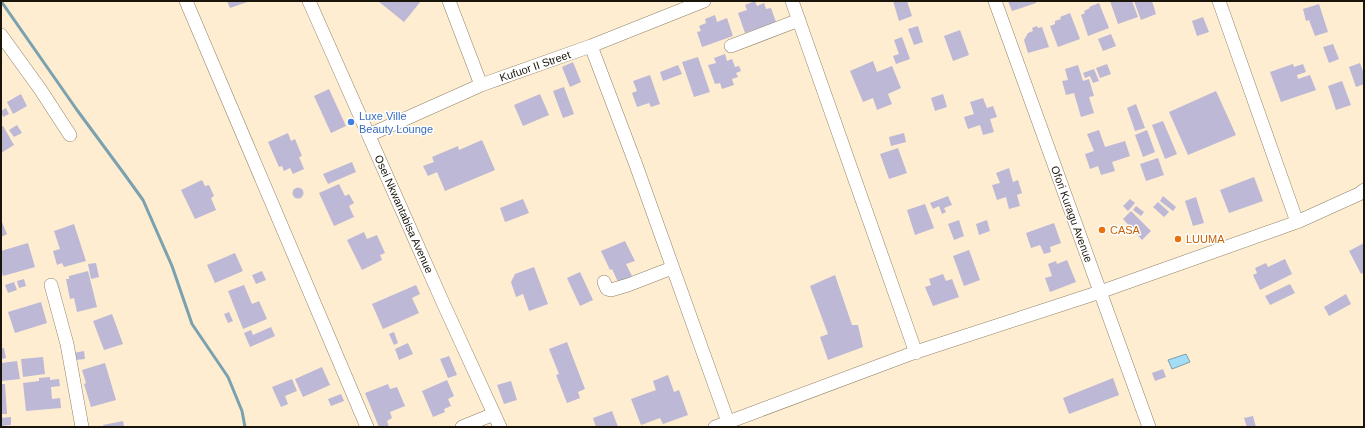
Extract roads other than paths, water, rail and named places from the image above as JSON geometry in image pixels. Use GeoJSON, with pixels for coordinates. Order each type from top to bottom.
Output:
{"type":"FeatureCollection","features":[{"type":"Feature","properties":{"kind":"street"},"geometry":{"type":"LineString","coordinates":[[186,1],[367,427]]}},
{"type":"Feature","properties":{"kind":"street","name":"Osei Nkwantabisa Avenue"},"geometry":{"type":"LineString","coordinates":[[309,1],[500,427]]}},
{"type":"Feature","properties":{"kind":"street"},"geometry":{"type":"LineString","coordinates":[[449,1],[481,85]]}},
{"type":"Feature","properties":{"kind":"street","name":"Kufuor II Street"},"geometry":{"type":"LineString","coordinates":[[368,135],[481,85],[591,46],[684,4],[704,1]]}},
{"type":"Feature","properties":{"kind":"street"},"geometry":{"type":"LineString","coordinates":[[792,1],[916,352]]}},
{"type":"Feature","properties":{"kind":"street","name":"Ofori Kuragu Avenue"},"geometry":{"type":"LineString","coordinates":[[995,1],[1149,427]]}},
{"type":"Feature","properties":{"kind":"street"},"geometry":{"type":"LineString","coordinates":[[1219,1],[1298,222]]}},
{"type":"Feature","properties":{"kind":"street"},"geometry":{"type":"LineString","coordinates":[[731,46],[799,20]]}},
{"type":"Feature","properties":{"kind":"street"},"geometry":{"type":"LineString","coordinates":[[1,35],[70,135]]}},
{"type":"Feature","properties":{"kind":"street"},"geometry":{"type":"LineString","coordinates":[[591,46],[636,165],[728,422]]}},
{"type":"Feature","properties":{"kind":"street"},"geometry":{"type":"LineString","coordinates":[[715,427],[916,352],[1100,292],[1298,222],[1359,194],[1364,190]]}},
{"type":"Feature","properties":{"kind":"street"},"geometry":{"type":"LineString","coordinates":[[604,282],[607,289],[611,290],[672,268]]}},
{"type":"Feature","properties":{"kind":"street"},"geometry":{"type":"LineString","coordinates":[[51,285],[67,344],[82,427]]}},
{"type":"Feature","properties":{"kind":"street"},"geometry":{"type":"LineString","coordinates":[[462,427],[494,414]]}},
{"type":"Feature","properties":{"kind":"water"},"geometry":{"type":"Polygon","coordinates":[[[1186,354],[1190,362],[1172,369],[1168,360],[1186,354]]]}},
{"type":"Feature","properties":{"kind":"waterway"},"geometry":{"type":"LineString","coordinates":[[1,1],[77,110],[143,200],[172,266],[192,324],[228,377],[242,411],[245,427]]}},
{"type":"Feature","properties":{"kind":"place","name":"Luxe Ville Beauty Lounge"},"geometry":{"type":"Point","coordinates":[351,122]}},
{"type":"Feature","properties":{"kind":"place","name":"CASA"},"geometry":{"type":"Point","coordinates":[1102,230]}},
{"type":"Feature","properties":{"kind":"place","name":"LUUMA"},"geometry":{"type":"Point","coordinates":[1178,239]}}]}
